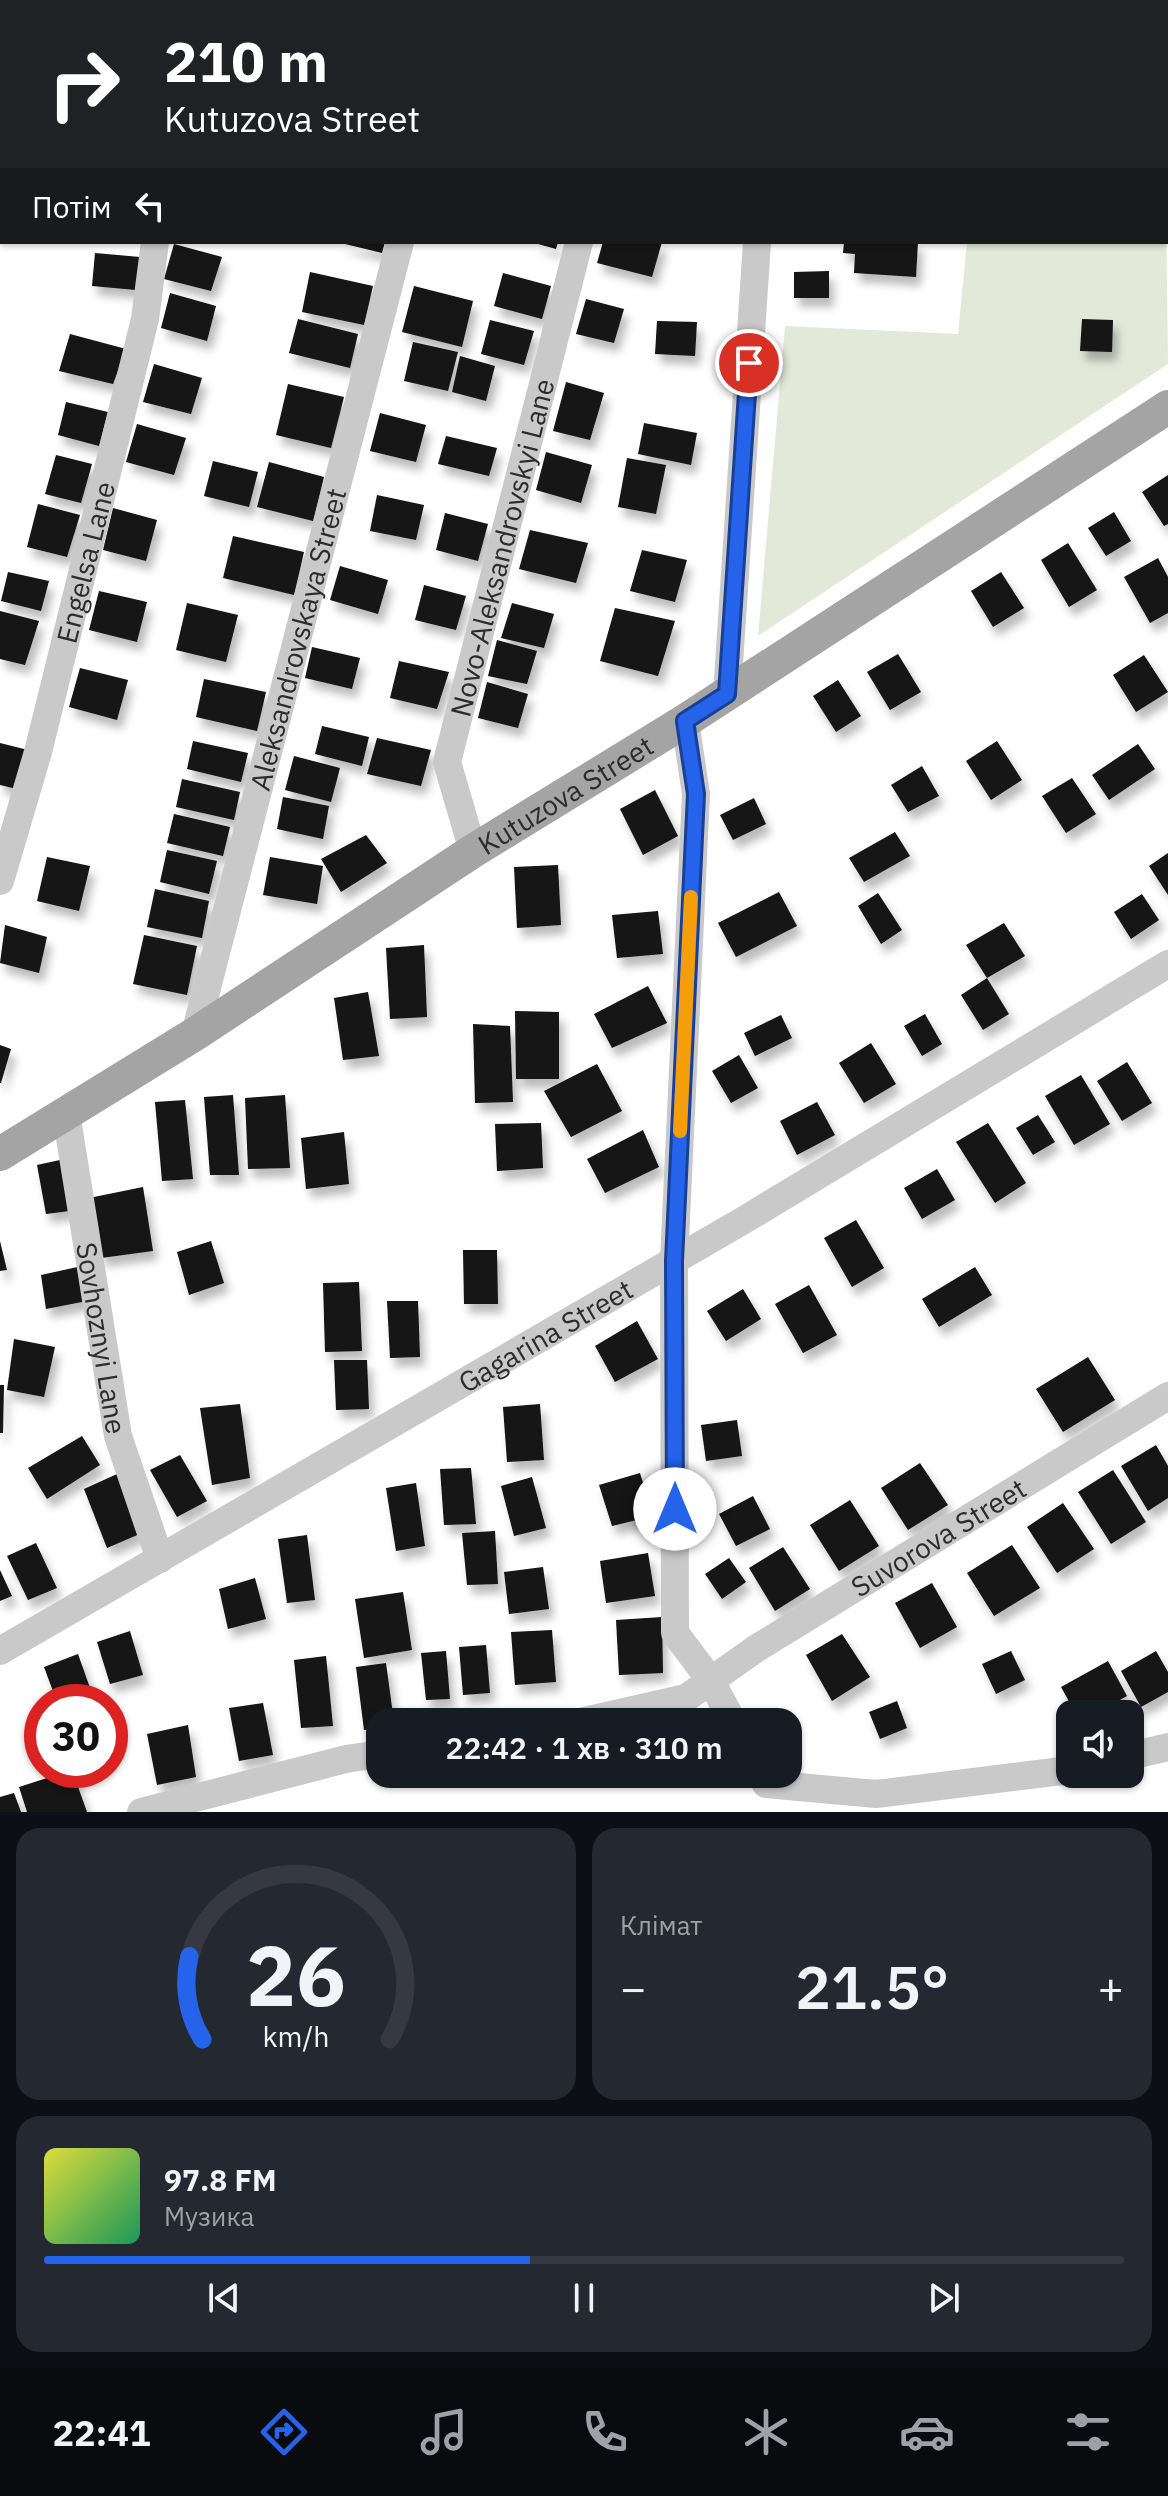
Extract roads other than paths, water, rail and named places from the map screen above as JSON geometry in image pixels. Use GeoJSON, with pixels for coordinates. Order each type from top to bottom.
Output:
{"type":"FeatureCollection","features":[{"type":"Feature","properties":{"kind":"main road","name":"Kutuzova Street"},"geometry":{"type":"LineString","coordinates":[[0,1154],[195,1034],[473,851],[685,721],[1168,407]]}},
{"type":"Feature","properties":{"kind":"street","name":"Engelsa Lane"},"geometry":{"type":"LineString","coordinates":[[0,881],[42,737],[145,319],[155,244]]}},
{"type":"Feature","properties":{"kind":"street","name":"Aleksandrovskaya Street"},"geometry":{"type":"LineString","coordinates":[[195,1034],[399,244]]}},
{"type":"Feature","properties":{"kind":"street","name":"Novo-Aleksandrovskyi Lane"},"geometry":{"type":"LineString","coordinates":[[473,851],[447,762],[578,244]]}},
{"type":"Feature","properties":{"kind":"street"},"geometry":{"type":"LineString","coordinates":[[727,694],[757,244]]}},
{"type":"Feature","properties":{"kind":"street"},"geometry":{"type":"LineString","coordinates":[[685,721],[696,794],[674,1261],[675,1633],[711,1681],[725,1708]]}},
{"type":"Feature","properties":{"kind":"street","name":"Gagarina Street"},"geometry":{"type":"LineString","coordinates":[[0,1651],[674,1261],[1168,964]]}},
{"type":"Feature","properties":{"kind":"street","name":"Sovhoznyi Lane"},"geometry":{"type":"LineString","coordinates":[[66,1113],[118,1436],[160,1559]]}},
{"type":"Feature","properties":{"kind":"street","name":"Suvorova Street"},"geometry":{"type":"LineString","coordinates":[[642,1708],[686,1698],[757,1648],[1168,1396]]}},
{"type":"Feature","properties":{"kind":"street"},"geometry":{"type":"LineString","coordinates":[[1144,1753],[1168,1747]]}},
{"type":"Feature","properties":{"kind":"street"},"geometry":{"type":"LineString","coordinates":[[141,1812],[366,1756]]}},
{"type":"Feature","properties":{"kind":"street"},"geometry":{"type":"LineString","coordinates":[[802,1787],[876,1794],[1056,1772]]}}]}
